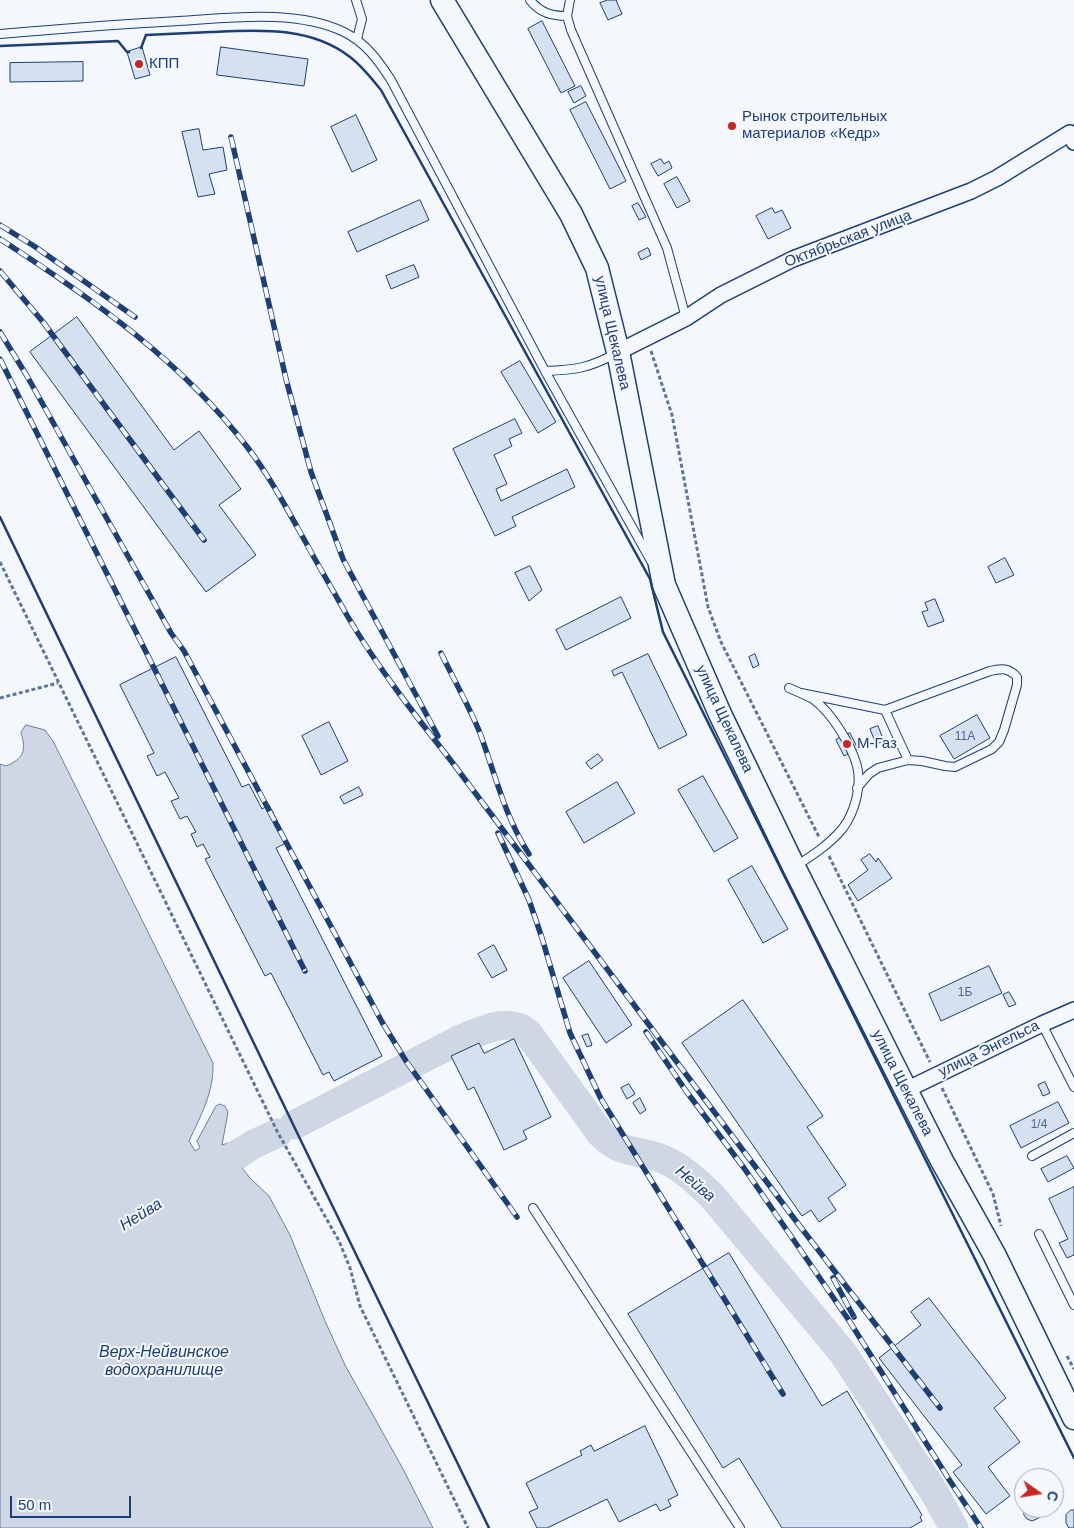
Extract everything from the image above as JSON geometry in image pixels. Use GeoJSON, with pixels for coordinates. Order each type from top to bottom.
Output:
{"type":"FeatureCollection","features":[{"type":"Feature","properties":{"kind":"main road","name":"улица Щекалева"},"geometry":{"type":"LineString","coordinates":[[442,0],[571,214],[597,268],[618,352],[664,585],[720,714],[794,867],[942,1161],[994,1254],[1072,1407]]}},
{"type":"Feature","properties":{"kind":"street","name":"Октябрьская улица"},"geometry":{"type":"LineString","coordinates":[[618,352],[686,318],[720,295],[793,260],[971,191],[997,178],[1070,133],[1074,142]]}},
{"type":"Feature","properties":{"kind":"street","name":"улица Энгельса"},"geometry":{"type":"LineString","coordinates":[[906,1090],[1074,1010]]}},
{"type":"Feature","properties":{"kind":"lane"},"geometry":{"type":"LineString","coordinates":[[356,0],[362,19],[357,39]]}},
{"type":"Feature","properties":{"kind":"lane"},"geometry":{"type":"LineString","coordinates":[[530,0],[541,11],[555,16],[567,16]]}},
{"type":"Feature","properties":{"kind":"lane"},"geometry":{"type":"LineString","coordinates":[[570,0],[567,16],[571,30],[667,248],[686,318]]}},
{"type":"Feature","properties":{"kind":"lane"},"geometry":{"type":"LineString","coordinates":[[0,34],[128,24],[262,17],[287,18],[325,25],[357,39],[378,60],[391,80],[545,371],[664,585]]}},
{"type":"Feature","properties":{"kind":"lane"},"geometry":{"type":"LineString","coordinates":[[545,371],[572,370],[596,364],[618,352]]}},
{"type":"Feature","properties":{"kind":"lane"},"geometry":{"type":"LineString","coordinates":[[801,694],[885,710],[1000,668],[1007,669],[1017,677],[1017,685],[1004,730],[999,742],[992,749],[955,767],[908,760],[878,768],[869,774],[857,788]]}},
{"type":"Feature","properties":{"kind":"lane"},"geometry":{"type":"LineString","coordinates":[[789,688],[813,699],[827,712],[841,732],[857,765],[857,788],[851,815],[839,832],[824,846],[794,867]]}},
{"type":"Feature","properties":{"kind":"lane"},"geometry":{"type":"LineString","coordinates":[[885,710],[908,760]]}},
{"type":"Feature","properties":{"kind":"lane"},"geometry":{"type":"LineString","coordinates":[[1042,1024],[1074,1087]]}},
{"type":"Feature","properties":{"kind":"lane"},"geometry":{"type":"LineString","coordinates":[[1032,1156],[1074,1133]]}},
{"type":"Feature","properties":{"kind":"lane"},"geometry":{"type":"LineString","coordinates":[[533,1208],[740,1528]]}},
{"type":"Feature","properties":{"kind":"lane"},"geometry":{"type":"LineString","coordinates":[[1039,1234],[1074,1305]]}},
{"type":"Feature","properties":{"kind":"path"},"geometry":{"type":"LineString","coordinates":[[646,338],[672,415],[705,595],[710,613],[722,642],[824,846],[993,1194],[998,1207],[1003,1234]]}},
{"type":"Feature","properties":{"kind":"path"},"geometry":{"type":"LineString","coordinates":[[0,562],[278,1133],[339,1241],[350,1268],[360,1306],[468,1528]]}},
{"type":"Feature","properties":{"kind":"path"},"geometry":{"type":"LineString","coordinates":[[0,698],[58,683]]}},
{"type":"Feature","properties":{"kind":"path"},"geometry":{"type":"LineString","coordinates":[[1064,1352],[1074,1369]]}},
{"type":"Feature","properties":{"kind":"water","name":"Верх-Нейвинское водохранилище"},"geometry":{"type":"Polygon","coordinates":[[[26,725],[45,730],[53,741],[213,1063],[209,1094],[189,1141],[195,1151],[200,1148],[197,1141],[216,1106],[219,1104],[225,1106],[228,1112],[222,1145],[251,1136],[259,1157],[242,1168],[269,1196],[290,1235],[345,1365],[403,1469],[433,1528],[0,1528],[0,764],[6,766],[22,754],[24,745],[21,733],[26,725]]]}},
{"type":"Feature","properties":{"kind":"building"},"geometry":{"type":"Polygon","coordinates":[[[616,0],[622,14],[608,20],[600,3],[616,0]]]}},
{"type":"Feature","properties":{"kind":"building"},"geometry":{"type":"Polygon","coordinates":[[[542,21],[575,86],[561,93],[528,29],[542,21]]]}},
{"type":"Feature","properties":{"kind":"building","name":"КПП"},"geometry":{"type":"Polygon","coordinates":[[[142,47],[150,75],[135,79],[127,52],[142,47]]]}},
{"type":"Feature","properties":{"kind":"building"},"geometry":{"type":"Polygon","coordinates":[[[221,47],[308,59],[304,86],[217,75],[221,47]]]}},
{"type":"Feature","properties":{"kind":"building"},"geometry":{"type":"Polygon","coordinates":[[[83,62],[83,81],[10,82],[10,63],[83,62]]]}},
{"type":"Feature","properties":{"kind":"building"},"geometry":{"type":"Polygon","coordinates":[[[581,86],[586,96],[574,103],[568,92],[581,86]]]}},
{"type":"Feature","properties":{"kind":"building"},"geometry":{"type":"Polygon","coordinates":[[[586,102],[626,181],[610,189],[570,110],[586,102]]]}},
{"type":"Feature","properties":{"kind":"building"},"geometry":{"type":"Polygon","coordinates":[[[356,115],[377,160],[352,172],[331,127],[356,115]]]}},
{"type":"Feature","properties":{"kind":"building"},"geometry":{"type":"Polygon","coordinates":[[[199,129],[203,150],[223,147],[227,170],[209,174],[215,194],[198,197],[182,132],[199,129]]]}},
{"type":"Feature","properties":{"kind":"building"},"geometry":{"type":"Polygon","coordinates":[[[661,159],[664,164],[669,161],[672,168],[658,176],[651,164],[661,159]]]}},
{"type":"Feature","properties":{"kind":"building"},"geometry":{"type":"Polygon","coordinates":[[[677,177],[690,201],[677,208],[664,184],[677,177]]]}},
{"type":"Feature","properties":{"kind":"building"},"geometry":{"type":"Polygon","coordinates":[[[420,200],[429,220],[357,252],[348,232],[420,200]]]}},
{"type":"Feature","properties":{"kind":"building"},"geometry":{"type":"Polygon","coordinates":[[[638,203],[646,217],[639,220],[632,206],[638,203]]]}},
{"type":"Feature","properties":{"kind":"building"},"geometry":{"type":"Polygon","coordinates":[[[772,208],[775,213],[782,210],[791,228],[768,239],[756,216],[772,208]]]}},
{"type":"Feature","properties":{"kind":"building"},"geometry":{"type":"Polygon","coordinates":[[[648,248],[651,255],[641,260],[638,253],[648,248]]]}},
{"type":"Feature","properties":{"kind":"building"},"geometry":{"type":"Polygon","coordinates":[[[414,265],[419,277],[391,289],[386,276],[414,265]]]}},
{"type":"Feature","properties":{"kind":"building"},"geometry":{"type":"Polygon","coordinates":[[[77,317],[174,450],[199,431],[241,489],[219,505],[256,555],[206,592],[30,352],[77,317]]]}},
{"type":"Feature","properties":{"kind":"building"},"geometry":{"type":"Polygon","coordinates":[[[520,361],[556,422],[538,433],[501,372],[520,361]]]}},
{"type":"Feature","properties":{"kind":"building"},"geometry":{"type":"Polygon","coordinates":[[[515,419],[522,433],[509,439],[512,446],[494,455],[507,484],[496,489],[501,501],[567,469],[575,487],[512,517],[516,526],[495,536],[453,449],[515,419]]]}},
{"type":"Feature","properties":{"kind":"building"},"geometry":{"type":"Polygon","coordinates":[[[1005,558],[1014,575],[996,583],[988,567],[1005,558]]]}},
{"type":"Feature","properties":{"kind":"building"},"geometry":{"type":"Polygon","coordinates":[[[530,566],[542,590],[529,601],[515,573],[530,566]]]}},
{"type":"Feature","properties":{"kind":"building"},"geometry":{"type":"Polygon","coordinates":[[[621,597],[631,618],[566,650],[556,630],[621,597]]]}},
{"type":"Feature","properties":{"kind":"building"},"geometry":{"type":"Polygon","coordinates":[[[935,599],[944,621],[928,627],[922,612],[928,610],[925,603],[935,599]]]}},
{"type":"Feature","properties":{"kind":"building"},"geometry":{"type":"Polygon","coordinates":[[[648,654],[687,735],[659,749],[622,672],[614,676],[612,671],[648,654]]]}},
{"type":"Feature","properties":{"kind":"building"},"geometry":{"type":"Polygon","coordinates":[[[755,654],[759,665],[753,668],[749,657],[755,654]]]}},
{"type":"Feature","properties":{"kind":"building"},"geometry":{"type":"Polygon","coordinates":[[[176,657],[242,787],[249,784],[262,809],[269,805],[288,842],[276,848],[382,1056],[334,1081],[329,1072],[323,1075],[271,973],[265,976],[205,859],[210,857],[203,844],[197,847],[191,834],[196,832],[187,816],[180,819],[171,801],[179,798],[165,772],[157,776],[147,756],[154,753],[120,685],[176,657]]]}},
{"type":"Feature","properties":{"kind":"building"},"geometry":{"type":"Polygon","coordinates":[[[977,715],[990,738],[954,759],[940,736],[977,715]]]}},
{"type":"Feature","properties":{"kind":"building"},"geometry":{"type":"Polygon","coordinates":[[[329,722],[348,761],[321,775],[302,736],[329,722]]]}},
{"type":"Feature","properties":{"kind":"building"},"geometry":{"type":"Polygon","coordinates":[[[878,726],[884,741],[876,744],[870,729],[878,726]]]}},
{"type":"Feature","properties":{"kind":"building","name":"М-Газ"},"geometry":{"type":"Polygon","coordinates":[[[850,733],[858,749],[844,756],[836,740],[850,733]]]}},
{"type":"Feature","properties":{"kind":"building"},"geometry":{"type":"Polygon","coordinates":[[[598,754],[603,760],[591,769],[586,763],[598,754]]]}},
{"type":"Feature","properties":{"kind":"building"},"geometry":{"type":"Polygon","coordinates":[[[703,776],[738,838],[714,852],[678,790],[703,776]]]}},
{"type":"Feature","properties":{"kind":"building"},"geometry":{"type":"Polygon","coordinates":[[[617,782],[635,813],[584,843],[566,812],[617,782]]]}},
{"type":"Feature","properties":{"kind":"building"},"geometry":{"type":"Polygon","coordinates":[[[359,787],[363,795],[344,804],[340,797],[359,787]]]}},
{"type":"Feature","properties":{"kind":"building"},"geometry":{"type":"Polygon","coordinates":[[[870,854],[876,862],[878,858],[892,878],[858,901],[848,885],[868,870],[861,860],[870,854]]]}},
{"type":"Feature","properties":{"kind":"building"},"geometry":{"type":"Polygon","coordinates":[[[752,866],[788,929],[763,943],[728,880],[752,866]]]}},
{"type":"Feature","properties":{"kind":"building"},"geometry":{"type":"Polygon","coordinates":[[[494,945],[507,970],[492,978],[478,954],[494,945]]]}},
{"type":"Feature","properties":{"kind":"building"},"geometry":{"type":"Polygon","coordinates":[[[589,961],[632,1025],[606,1043],[563,978],[589,961]]]}},
{"type":"Feature","properties":{"kind":"building"},"geometry":{"type":"Polygon","coordinates":[[[989,966],[1002,993],[941,1021],[929,994],[989,966]]]}},
{"type":"Feature","properties":{"kind":"building"},"geometry":{"type":"Polygon","coordinates":[[[1009,992],[1016,1004],[1009,1007],[1003,995],[1009,992]]]}},
{"type":"Feature","properties":{"kind":"building"},"geometry":{"type":"Polygon","coordinates":[[[743,1000],[823,1116],[807,1127],[846,1185],[828,1198],[836,1210],[819,1222],[811,1210],[802,1216],[682,1043],[743,1000]]]}},
{"type":"Feature","properties":{"kind":"building"},"geometry":{"type":"Polygon","coordinates":[[[588,1034],[592,1045],[587,1047],[582,1036],[588,1034]]]}},
{"type":"Feature","properties":{"kind":"building"},"geometry":{"type":"Polygon","coordinates":[[[514,1039],[551,1117],[523,1131],[527,1139],[504,1150],[474,1087],[468,1090],[451,1056],[479,1043],[484,1053],[514,1039]]]}},
{"type":"Feature","properties":{"kind":"building"},"geometry":{"type":"Polygon","coordinates":[[[1045,1082],[1050,1093],[1043,1096],[1038,1085],[1045,1082]]]}},
{"type":"Feature","properties":{"kind":"building"},"geometry":{"type":"Polygon","coordinates":[[[629,1084],[635,1094],[627,1099],[621,1088],[629,1084]]]}},
{"type":"Feature","properties":{"kind":"building"},"geometry":{"type":"Polygon","coordinates":[[[640,1098],[646,1110],[640,1114],[633,1103],[640,1098]]]}},
{"type":"Feature","properties":{"kind":"building"},"geometry":{"type":"Polygon","coordinates":[[[1058,1102],[1069,1123],[1021,1148],[1010,1126],[1058,1102]]]}},
{"type":"Feature","properties":{"kind":"building"},"geometry":{"type":"Polygon","coordinates":[[[1067,1156],[1074,1168],[1048,1182],[1041,1169],[1067,1156]]]}},
{"type":"Feature","properties":{"kind":"building"},"geometry":{"type":"Polygon","coordinates":[[[1074,1187],[1074,1255],[1067,1258],[1059,1243],[1068,1239],[1049,1199],[1074,1187]]]}},
{"type":"Feature","properties":{"kind":"building"},"geometry":{"type":"Polygon","coordinates":[[[729,1253],[822,1406],[847,1391],[922,1515],[920,1517],[922,1521],[910,1528],[782,1528],[739,1458],[723,1468],[628,1314],[729,1253]]]}},
{"type":"Feature","properties":{"kind":"building"},"geometry":{"type":"Polygon","coordinates":[[[929,1298],[1006,1398],[994,1408],[1020,1442],[988,1467],[1010,1496],[986,1514],[953,1472],[962,1465],[879,1358],[921,1325],[911,1312],[929,1298]]]}},
{"type":"Feature","properties":{"kind":"building"},"geometry":{"type":"Polygon","coordinates":[[[645,1426],[678,1495],[668,1500],[671,1506],[660,1511],[656,1504],[619,1522],[607,1499],[547,1528],[537,1528],[529,1512],[538,1508],[526,1483],[582,1455],[580,1451],[591,1445],[594,1451],[645,1426]]]}},
{"type":"Feature","properties":{"kind":"building"},"geometry":{"type":"Polygon","coordinates":[[[1071,1510],[1074,1510],[1074,1528],[1069,1528],[1066,1523],[1066,1515],[1071,1510]]]}},
{"type":"Feature","properties":{"kind":"building"},"geometry":{"type":"Polygon","coordinates":[[[1026,1518],[1039,1518],[1032,1521],[1026,1518]]]}},
{"type":"Feature","properties":{"kind":"waterway","name":"Нейва"},"geometry":{"type":"LineString","coordinates":[[294,1125],[459,1040],[503,1025],[520,1028],[528,1033],[601,1134],[624,1149],[672,1163],[712,1196],[843,1353],[934,1492],[954,1528]]}},
{"type":"Feature","properties":{"kind":"waterway","name":"Нейва"},"geometry":{"type":"LineString","coordinates":[[221,1164],[254,1144],[278,1133]]}},
{"type":"Feature","properties":{"kind":"railway"},"geometry":{"type":"LineString","coordinates":[[231,137],[286,379],[311,472],[343,559],[438,736]]}},
{"type":"Feature","properties":{"kind":"railway"},"geometry":{"type":"LineString","coordinates":[[0,225],[34,246],[135,317]]}},
{"type":"Feature","properties":{"kind":"railway"},"geometry":{"type":"LineString","coordinates":[[0,239],[101,308],[164,359],[222,416],[248,448],[278,493],[348,617],[397,691],[799,1225],[940,1408]]}},
{"type":"Feature","properties":{"kind":"railway"},"geometry":{"type":"LineString","coordinates":[[0,271],[43,322],[204,540]]}},
{"type":"Feature","properties":{"kind":"railway"},"geometry":{"type":"LineString","coordinates":[[0,332],[27,376],[171,633],[184,651],[382,1022],[406,1061],[517,1217]]}},
{"type":"Feature","properties":{"kind":"railway"},"geometry":{"type":"LineString","coordinates":[[0,359],[305,971]]}},
{"type":"Feature","properties":{"kind":"railway"},"geometry":{"type":"LineString","coordinates":[[441,653],[476,723],[513,825],[529,854]]}},
{"type":"Feature","properties":{"kind":"railway"},"geometry":{"type":"LineString","coordinates":[[498,833],[529,900],[570,1033],[601,1099],[783,1394]]}},
{"type":"Feature","properties":{"kind":"railway"},"geometry":{"type":"LineString","coordinates":[[646,1032],[686,1091],[744,1168],[848,1319],[981,1528]]}},
{"type":"Feature","properties":{"kind":"railway"},"geometry":{"type":"LineString","coordinates":[[833,1278],[854,1317]]}},
{"type":"Feature","properties":{"kind":"wall"},"geometry":{"type":"LineString","coordinates":[[141,48],[146,35],[247,31],[284,32],[301,35],[335,47],[363,68],[381,90],[650,579],[663,632],[1074,1458]]}},
{"type":"Feature","properties":{"kind":"wall"},"geometry":{"type":"LineString","coordinates":[[0,46],[118,41],[129,52]]}},
{"type":"Feature","properties":{"kind":"wall"},"geometry":{"type":"LineString","coordinates":[[0,517],[182,897],[489,1528]]}},
{"type":"Feature","properties":{"kind":"place","name":"КПП"},"geometry":{"type":"Point","coordinates":[139,64]}},
{"type":"Feature","properties":{"kind":"place","name":"Рынок строительных материалов «Кедр»"},"geometry":{"type":"Point","coordinates":[732,126]}},
{"type":"Feature","properties":{"kind":"place","name":"М-Газ"},"geometry":{"type":"Point","coordinates":[847,744]}}]}
